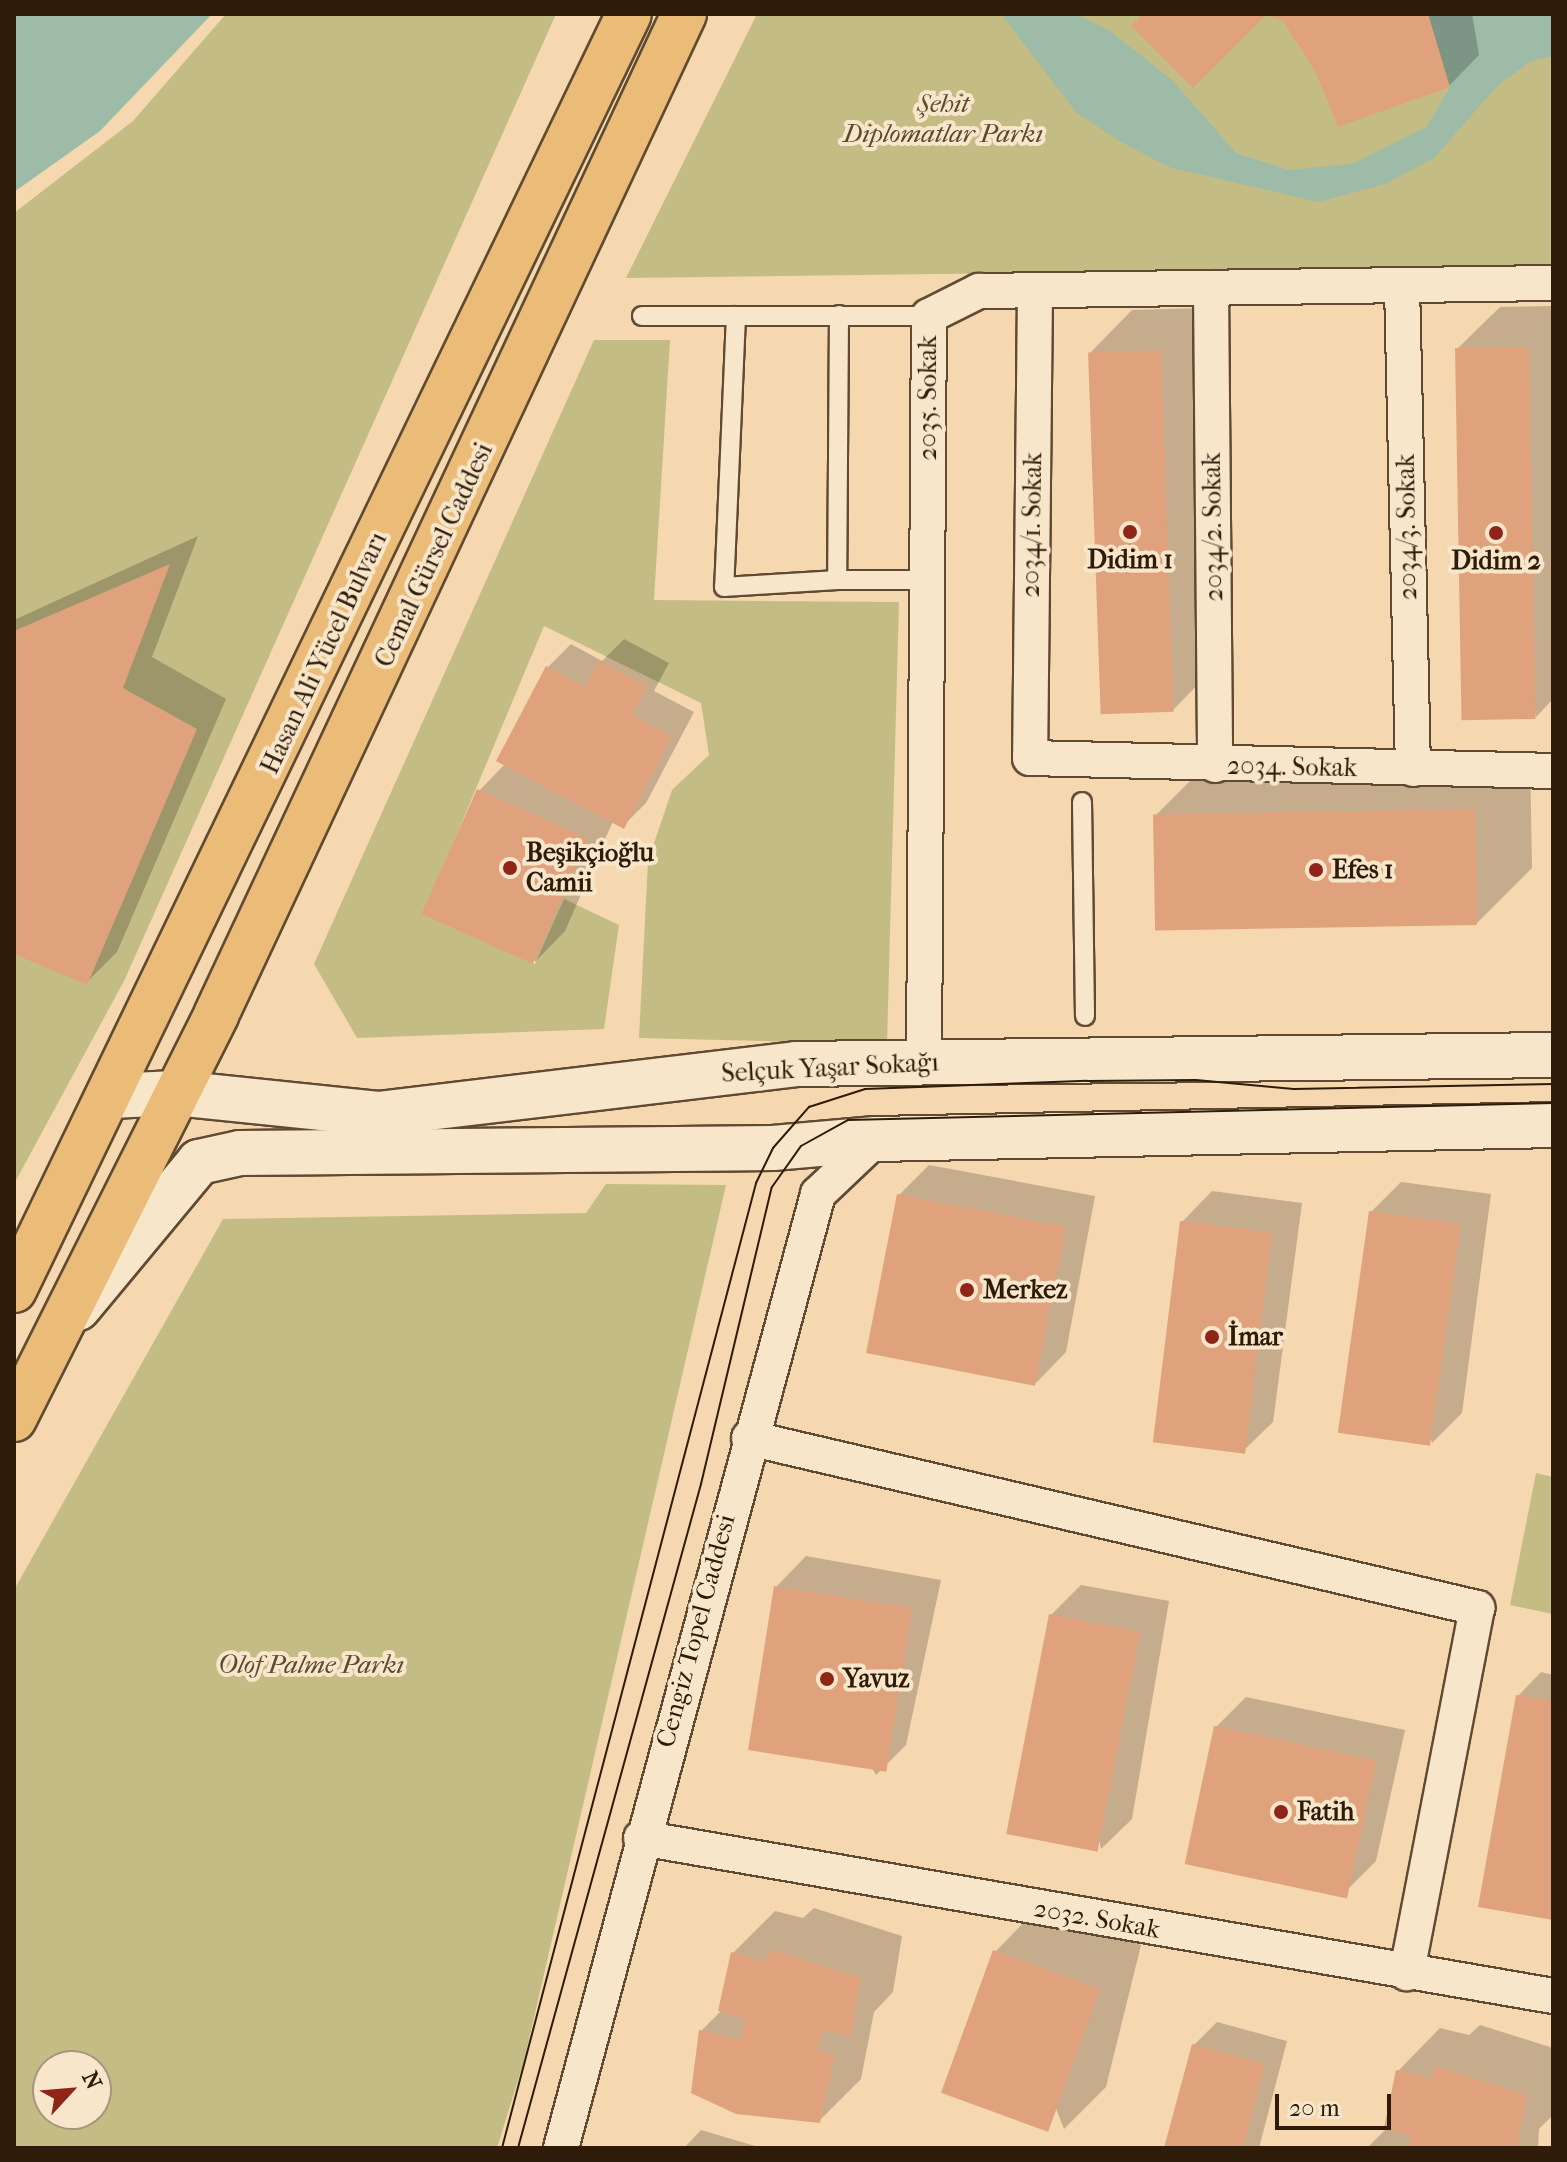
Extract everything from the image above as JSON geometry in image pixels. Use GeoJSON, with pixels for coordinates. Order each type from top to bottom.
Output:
{"type":"FeatureCollection","features":[{"type":"Feature","properties":{"kind":"main road","name":"Hasan Ali Yücel Bulvarı"},"geometry":{"type":"LineString","coordinates":[[14,1290],[111,1096],[629,14]]}},
{"type":"Feature","properties":{"kind":"main road","name":"Cemal Gürsel Caddesi"},"geometry":{"type":"LineString","coordinates":[[176,1093],[526,363],[684,14]]}},
{"type":"Feature","properties":{"kind":"main road","name":"Selçuk Yaşar Sokağı"},"geometry":{"type":"LineString","coordinates":[[111,1096],[176,1093],[378,1114],[796,1064],[1553,1055]]}},
{"type":"Feature","properties":{"kind":"main road"},"geometry":{"type":"LineString","coordinates":[[14,1419],[176,1093]]}},
{"type":"Feature","properties":{"kind":"main road"},"geometry":{"type":"LineString","coordinates":[[59,1327],[199,1162],[349,1148],[773,1148],[876,1139],[1553,1125]]}},
{"type":"Feature","properties":{"kind":"street","name":"2035. Sokak"},"geometry":{"type":"LineString","coordinates":[[924,1061],[929,316],[979,291],[1553,283]]}},
{"type":"Feature","properties":{"kind":"street","name":"2034/3. Sokak"},"geometry":{"type":"LineString","coordinates":[[1402,285],[1413,769]]}},
{"type":"Feature","properties":{"kind":"street","name":"2034/2. Sokak"},"geometry":{"type":"LineString","coordinates":[[1211,288],[1215,765]]}},
{"type":"Feature","properties":{"kind":"street","name":"2034/1. Sokak"},"geometry":{"type":"LineString","coordinates":[[1030,758],[1035,292]]}},
{"type":"Feature","properties":{"kind":"street","name":"2034. Sokak"},"geometry":{"type":"LineString","coordinates":[[1030,758],[1215,765],[1553,771]]}},
{"type":"Feature","properties":{"kind":"street","name":"Cengiz Topel Caddesi"},"geometry":{"type":"LineString","coordinates":[[561,2148],[641,1838],[818,1194],[876,1139]]}},
{"type":"Feature","properties":{"kind":"street"},"geometry":{"type":"LineString","coordinates":[[749,1438],[1477,1608],[1407,1973]]}},
{"type":"Feature","properties":{"kind":"street","name":"2032. Sokak"},"geometry":{"type":"LineString","coordinates":[[641,1838],[1553,1996]]}},
{"type":"Feature","properties":{"kind":"lane"},"geometry":{"type":"LineString","coordinates":[[837,580],[839,315]]}},
{"type":"Feature","properties":{"kind":"lane"},"geometry":{"type":"LineString","coordinates":[[642,316],[929,316]]}},
{"type":"Feature","properties":{"kind":"lane"},"geometry":{"type":"LineString","coordinates":[[736,316],[724,587],[837,580],[927,580]]}},
{"type":"Feature","properties":{"kind":"lane"},"geometry":{"type":"LineString","coordinates":[[1082,802],[1085,1016]]}},
{"type":"Feature","properties":{"kind":"green space"},"geometry":{"type":"Polygon","coordinates":[[[226,14],[556,14],[124,981],[14,1184],[14,213],[133,121],[226,14]]]}},
{"type":"Feature","properties":{"kind":"green space","name":"Şehit Diplomatlar Parkı"},"geometry":{"type":"Polygon","coordinates":[[[757,14],[1553,14],[1553,266],[626,278],[757,14]]]}},
{"type":"Feature","properties":{"kind":"green space"},"geometry":{"type":"Polygon","coordinates":[[[594,340],[670,340],[654,600],[899,602],[887,1044],[639,1038],[648,861],[672,790],[709,755],[701,703],[544,626],[423,915],[535,964],[564,899],[619,925],[604,1029],[357,1038],[314,964],[594,340]]]}},
{"type":"Feature","properties":{"kind":"green space","name":"Olof Palme Parkı"},"geometry":{"type":"Polygon","coordinates":[[[606,1184],[726,1185],[524,2061],[497,2148],[14,2148],[14,1590],[223,1219],[586,1213],[606,1184]]]}},
{"type":"Feature","properties":{"kind":"green space"},"geometry":{"type":"Polygon","coordinates":[[[1536,1473],[1553,1477],[1553,1614],[1510,1605],[1536,1473]]]}},
{"type":"Feature","properties":{"kind":"shaded area"},"geometry":{"type":"Polygon","coordinates":[[[14,14],[212,14],[100,131],[14,192],[14,14]]]}},
{"type":"Feature","properties":{"kind":"shaded area"},"geometry":{"type":"Polygon","coordinates":[[[1001,14],[1076,14],[1109,30],[1172,80],[1236,153],[1288,170],[1352,164],[1427,127],[1450,87],[1428,14],[1553,14],[1553,56],[1531,61],[1498,85],[1434,158],[1385,184],[1318,202],[1169,167],[1121,142],[1076,112],[1001,14]]]}},
{"type":"Feature","properties":{"kind":"building"},"geometry":{"type":"Polygon","coordinates":[[[1143,14],[1428,14],[1450,87],[1338,127],[1315,71],[1283,21],[1266,15],[1193,88],[1131,26],[1143,14]]]}},
{"type":"Feature","properties":{"kind":"building","name":"Didim 2"},"geometry":{"type":"Polygon","coordinates":[[[1529,347],[1535,719],[1462,720],[1455,348],[1529,347]]]}},
{"type":"Feature","properties":{"kind":"building","name":"Didim 1"},"geometry":{"type":"Polygon","coordinates":[[[1161,350],[1174,712],[1101,714],[1088,353],[1161,350]]]}},
{"type":"Feature","properties":{"kind":"building"},"geometry":{"type":"Polygon","coordinates":[[[170,564],[123,688],[197,729],[87,985],[14,954],[14,631],[170,564]]]}},
{"type":"Feature","properties":{"kind":"building"},"geometry":{"type":"Polygon","coordinates":[[[599,661],[647,686],[632,715],[672,736],[624,829],[496,761],[546,666],[585,687],[599,661]]]}},
{"type":"Feature","properties":{"kind":"building","name":"Beşikçioğlu Camii"},"geometry":{"type":"Polygon","coordinates":[[[477,789],[588,839],[533,964],[421,914],[477,789]]]}},
{"type":"Feature","properties":{"kind":"building","name":"Efes 1"},"geometry":{"type":"Polygon","coordinates":[[[1475,809],[1477,925],[1155,931],[1153,815],[1475,809]]]}},
{"type":"Feature","properties":{"kind":"building","name":"Merkez"},"geometry":{"type":"Polygon","coordinates":[[[897,1194],[1066,1227],[1035,1386],[866,1353],[897,1194]]]}},
{"type":"Feature","properties":{"kind":"building"},"geometry":{"type":"Polygon","coordinates":[[[1369,1211],[1461,1224],[1430,1446],[1338,1433],[1369,1211]]]}},
{"type":"Feature","properties":{"kind":"building","name":"İmar"},"geometry":{"type":"Polygon","coordinates":[[[1180,1221],[1272,1232],[1245,1454],[1153,1442],[1180,1221]]]}},
{"type":"Feature","properties":{"kind":"building","name":"Yavuz"},"geometry":{"type":"Polygon","coordinates":[[[774,1586],[912,1608],[886,1772],[748,1750],[774,1586]]]}},
{"type":"Feature","properties":{"kind":"building"},"geometry":{"type":"Polygon","coordinates":[[[1049,1614],[1140,1632],[1098,1852],[1006,1834],[1049,1614]]]}},
{"type":"Feature","properties":{"kind":"building"},"geometry":{"type":"Polygon","coordinates":[[[1516,1695],[1553,1701],[1553,1920],[1478,1907],[1516,1695]]]}},
{"type":"Feature","properties":{"kind":"building","name":"Fatih"},"geometry":{"type":"Polygon","coordinates":[[[1214,1726],[1376,1761],[1347,1898],[1185,1864],[1214,1726]]]}},
{"type":"Feature","properties":{"kind":"building"},"geometry":{"type":"Polygon","coordinates":[[[770,1949],[861,1978],[851,2037],[823,2030],[817,2050],[835,2055],[820,2123],[736,2114],[691,2093],[699,2030],[740,2039],[745,2019],[718,2011],[731,1952],[766,1961],[770,1949]]]}},
{"type":"Feature","properties":{"kind":"building"},"geometry":{"type":"Polygon","coordinates":[[[993,1950],[1100,1989],[1048,2132],[941,2093],[993,1950]]]}},
{"type":"Feature","properties":{"kind":"building"},"geometry":{"type":"Polygon","coordinates":[[[1192,2044],[1265,2064],[1243,2148],[1164,2148],[1192,2044]]]}},
{"type":"Feature","properties":{"kind":"building"},"geometry":{"type":"Polygon","coordinates":[[[1435,2066],[1527,2095],[1517,2148],[1408,2148],[1411,2136],[1384,2128],[1396,2070],[1432,2079],[1435,2066]]]}},
{"type":"Feature","properties":{"kind":"tram line"},"geometry":{"type":"LineString","coordinates":[[502,2148],[756,1183],[773,1148],[809,1107],[865,1089],[1087,1081],[1196,1080],[1294,1089],[1553,1084]]}},
{"type":"Feature","properties":{"kind":"tram line"},"geometry":{"type":"LineString","coordinates":[[518,2148],[701,1484],[772,1187],[801,1146],[848,1120],[1553,1103]]}},
{"type":"Feature","properties":{"kind":"place","name":"Didim 1"},"geometry":{"type":"Point","coordinates":[1130,532]}},
{"type":"Feature","properties":{"kind":"place","name":"Didim 2"},"geometry":{"type":"Point","coordinates":[1496,533]}},
{"type":"Feature","properties":{"kind":"place","name":"Beşikçioğlu Camii"},"geometry":{"type":"Point","coordinates":[510,868]}},
{"type":"Feature","properties":{"kind":"place","name":"Efes 1"},"geometry":{"type":"Point","coordinates":[1316,870]}},
{"type":"Feature","properties":{"kind":"place","name":"Merkez"},"geometry":{"type":"Point","coordinates":[967,1290]}},
{"type":"Feature","properties":{"kind":"place","name":"İmar"},"geometry":{"type":"Point","coordinates":[1212,1337]}},
{"type":"Feature","properties":{"kind":"place","name":"Yavuz"},"geometry":{"type":"Point","coordinates":[827,1679]}},
{"type":"Feature","properties":{"kind":"place","name":"Fatih"},"geometry":{"type":"Point","coordinates":[1281,1812]}}]}
